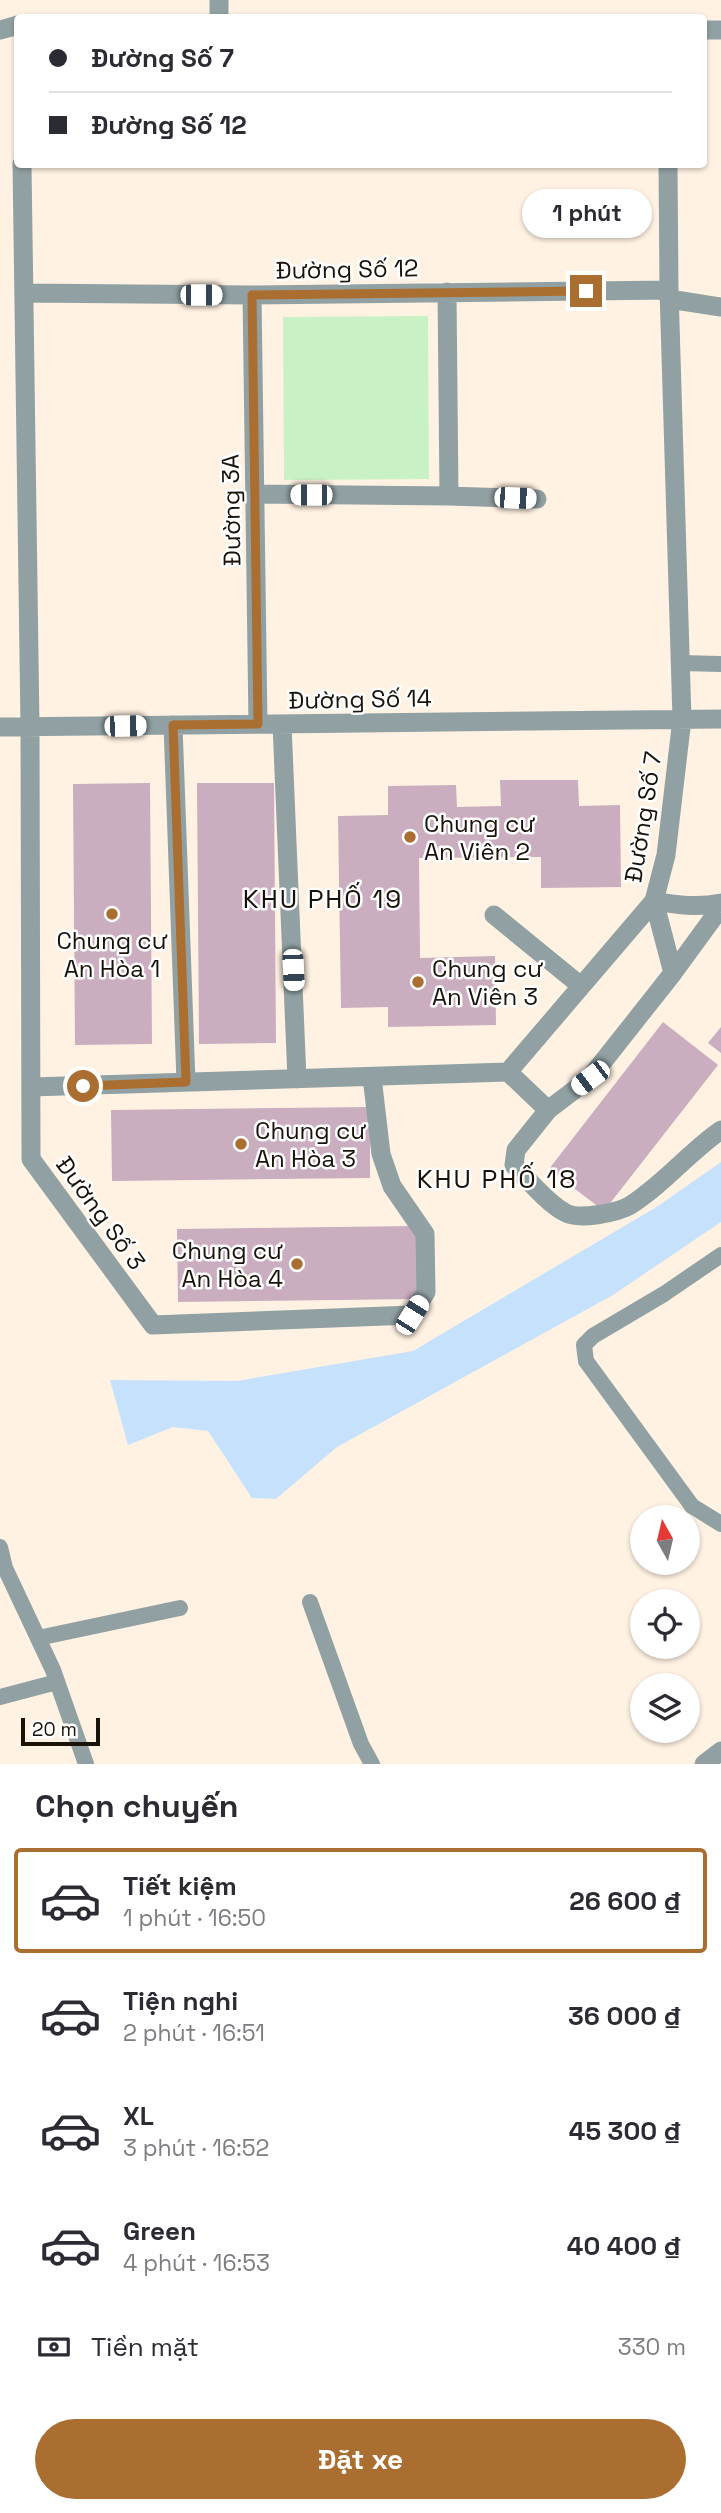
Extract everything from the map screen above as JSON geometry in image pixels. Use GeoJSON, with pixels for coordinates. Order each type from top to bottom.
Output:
{"type":"FeatureCollection","features":[{"type":"Feature","properties":{"kind":"street","name":"Đường Số 3"},"geometry":{"type":"LineString","coordinates":[[22,168],[30,727],[32,1159],[153,1325],[412,1315],[426,1292],[425,1234],[393,1186],[381,1154],[372,1077]]}},
{"type":"Feature","properties":{"kind":"street","name":"Đường Số 7"},"geometry":{"type":"LineString","coordinates":[[508,1072],[654,901],[666,855],[682,719],[669,294],[668,168]]}},
{"type":"Feature","properties":{"kind":"street"},"geometry":{"type":"LineString","coordinates":[[447,292],[449,496]]}},
{"type":"Feature","properties":{"kind":"street","name":"Đường Số 12"},"geometry":{"type":"LineString","coordinates":[[25,293],[669,294],[721,307]]}},
{"type":"Feature","properties":{"kind":"street","name":"Đường 3A"},"geometry":{"type":"LineString","coordinates":[[252,295],[258,724]]}},
{"type":"Feature","properties":{"kind":"street"},"geometry":{"type":"LineString","coordinates":[[256,494],[537,499]]}},
{"type":"Feature","properties":{"kind":"street","name":"Đường Số 14"},"geometry":{"type":"LineString","coordinates":[[0,727],[721,719]]}},
{"type":"Feature","properties":{"kind":"street"},"geometry":{"type":"LineString","coordinates":[[282,724],[298,1079]]}},
{"type":"Feature","properties":{"kind":"street"},"geometry":{"type":"LineString","coordinates":[[173,725],[186,1082]]}},
{"type":"Feature","properties":{"kind":"street"},"geometry":{"type":"LineString","coordinates":[[673,973],[654,901],[684,907],[720,909],[673,973],[590,1078],[548,1110],[516,1150],[514,1165],[566,1214],[600,1214],[627,1207],[721,1130]]}},
{"type":"Feature","properties":{"kind":"street"},"geometry":{"type":"LineString","coordinates":[[494,915],[581,986]]}},
{"type":"Feature","properties":{"kind":"street"},"geometry":{"type":"LineString","coordinates":[[31,1087],[508,1072],[548,1110]]}},
{"type":"Feature","properties":{"kind":"street"},"geometry":{"type":"LineString","coordinates":[[704,1764],[721,1751]]}},
{"type":"Feature","properties":{"kind":"lane"},"geometry":{"type":"LineString","coordinates":[[681,663],[721,664]]}},
{"type":"Feature","properties":{"kind":"lane"},"geometry":{"type":"LineString","coordinates":[[721,1255],[664,1294],[593,1336],[584,1345],[584,1351],[586,1361],[692,1506],[721,1524]]}},
{"type":"Feature","properties":{"kind":"lane"},"geometry":{"type":"LineString","coordinates":[[0,1547],[5,1569],[57,1682],[86,1764]]}},
{"type":"Feature","properties":{"kind":"lane"},"geometry":{"type":"LineString","coordinates":[[310,1602],[361,1744],[373,1764]]}},
{"type":"Feature","properties":{"kind":"lane"},"geometry":{"type":"LineString","coordinates":[[38,1639],[180,1608]]}},
{"type":"Feature","properties":{"kind":"lane"},"geometry":{"type":"LineString","coordinates":[[0,1697],[57,1682]]}},
{"type":"Feature","properties":{"kind":"green space"},"geometry":{"type":"Polygon","coordinates":[[[428,316],[429,479],[284,480],[283,317],[428,316]]]}},
{"type":"Feature","properties":{"kind":"water"},"geometry":{"type":"Polygon","coordinates":[[[721,1162],[721,1222],[613,1295],[337,1447],[276,1499],[252,1498],[208,1431],[173,1427],[128,1445],[110,1380],[237,1381],[413,1351],[658,1206],[721,1162]]]}},
{"type":"Feature","properties":{"kind":"building"},"geometry":{"type":"Polygon","coordinates":[[[500,780],[578,780],[579,806],[620,805],[621,887],[541,888],[541,857],[419,858],[420,958],[495,956],[496,1025],[388,1027],[388,1007],[341,1008],[338,816],[388,815],[388,786],[456,785],[457,807],[501,806],[500,780]]]}},
{"type":"Feature","properties":{"kind":"building","name":"Chung cư An Hòa 1"},"geometry":{"type":"Polygon","coordinates":[[[150,783],[152,1044],[75,1045],[73,784],[150,783]]]}},
{"type":"Feature","properties":{"kind":"building"},"geometry":{"type":"Polygon","coordinates":[[[197,783],[274,783],[276,1043],[199,1044],[197,783]]]}},
{"type":"Feature","properties":{"kind":"building"},"geometry":{"type":"Polygon","coordinates":[[[663,1022],[718,1065],[604,1211],[549,1169],[663,1022]]]}},
{"type":"Feature","properties":{"kind":"building"},"geometry":{"type":"Polygon","coordinates":[[[721,1027],[721,1053],[708,1043],[721,1027]]]}},
{"type":"Feature","properties":{"kind":"building","name":"Chung cư An Hòa 3"},"geometry":{"type":"Polygon","coordinates":[[[370,1107],[370,1178],[112,1181],[111,1110],[370,1107]]]}},
{"type":"Feature","properties":{"kind":"building","name":"Chung cư An Hòa 4"},"geometry":{"type":"Polygon","coordinates":[[[417,1226],[418,1299],[178,1302],[177,1229],[417,1226]]]}},
{"type":"Feature","properties":{"kind":"place","name":"Chung cư An Viên 2"},"geometry":{"type":"Point","coordinates":[410,837]}},
{"type":"Feature","properties":{"kind":"place","name":"Chung cư An Hòa 1"},"geometry":{"type":"Point","coordinates":[112,914]}},
{"type":"Feature","properties":{"kind":"place","name":"Chung cư An Viên 3"},"geometry":{"type":"Point","coordinates":[418,982]}},
{"type":"Feature","properties":{"kind":"place","name":"Chung cư An Hòa 3"},"geometry":{"type":"Point","coordinates":[241,1144]}},
{"type":"Feature","properties":{"kind":"place","name":"Chung cư An Hòa 4"},"geometry":{"type":"Point","coordinates":[297,1264]}},
{"type":"Feature","properties":{"kind":"district","name":"KHU PHỐ 19"},"geometry":{"type":"Point","coordinates":[323,899]}},
{"type":"Feature","properties":{"kind":"district","name":"KHU PHỐ 18"},"geometry":{"type":"Point","coordinates":[497,1179]}},
{"type":"Feature","properties":{"kind":"route"},"geometry":{"type":"LineString","coordinates":[[83,1086],[186,1082],[173,725],[258,724],[252,295],[586,291]]}}]}
